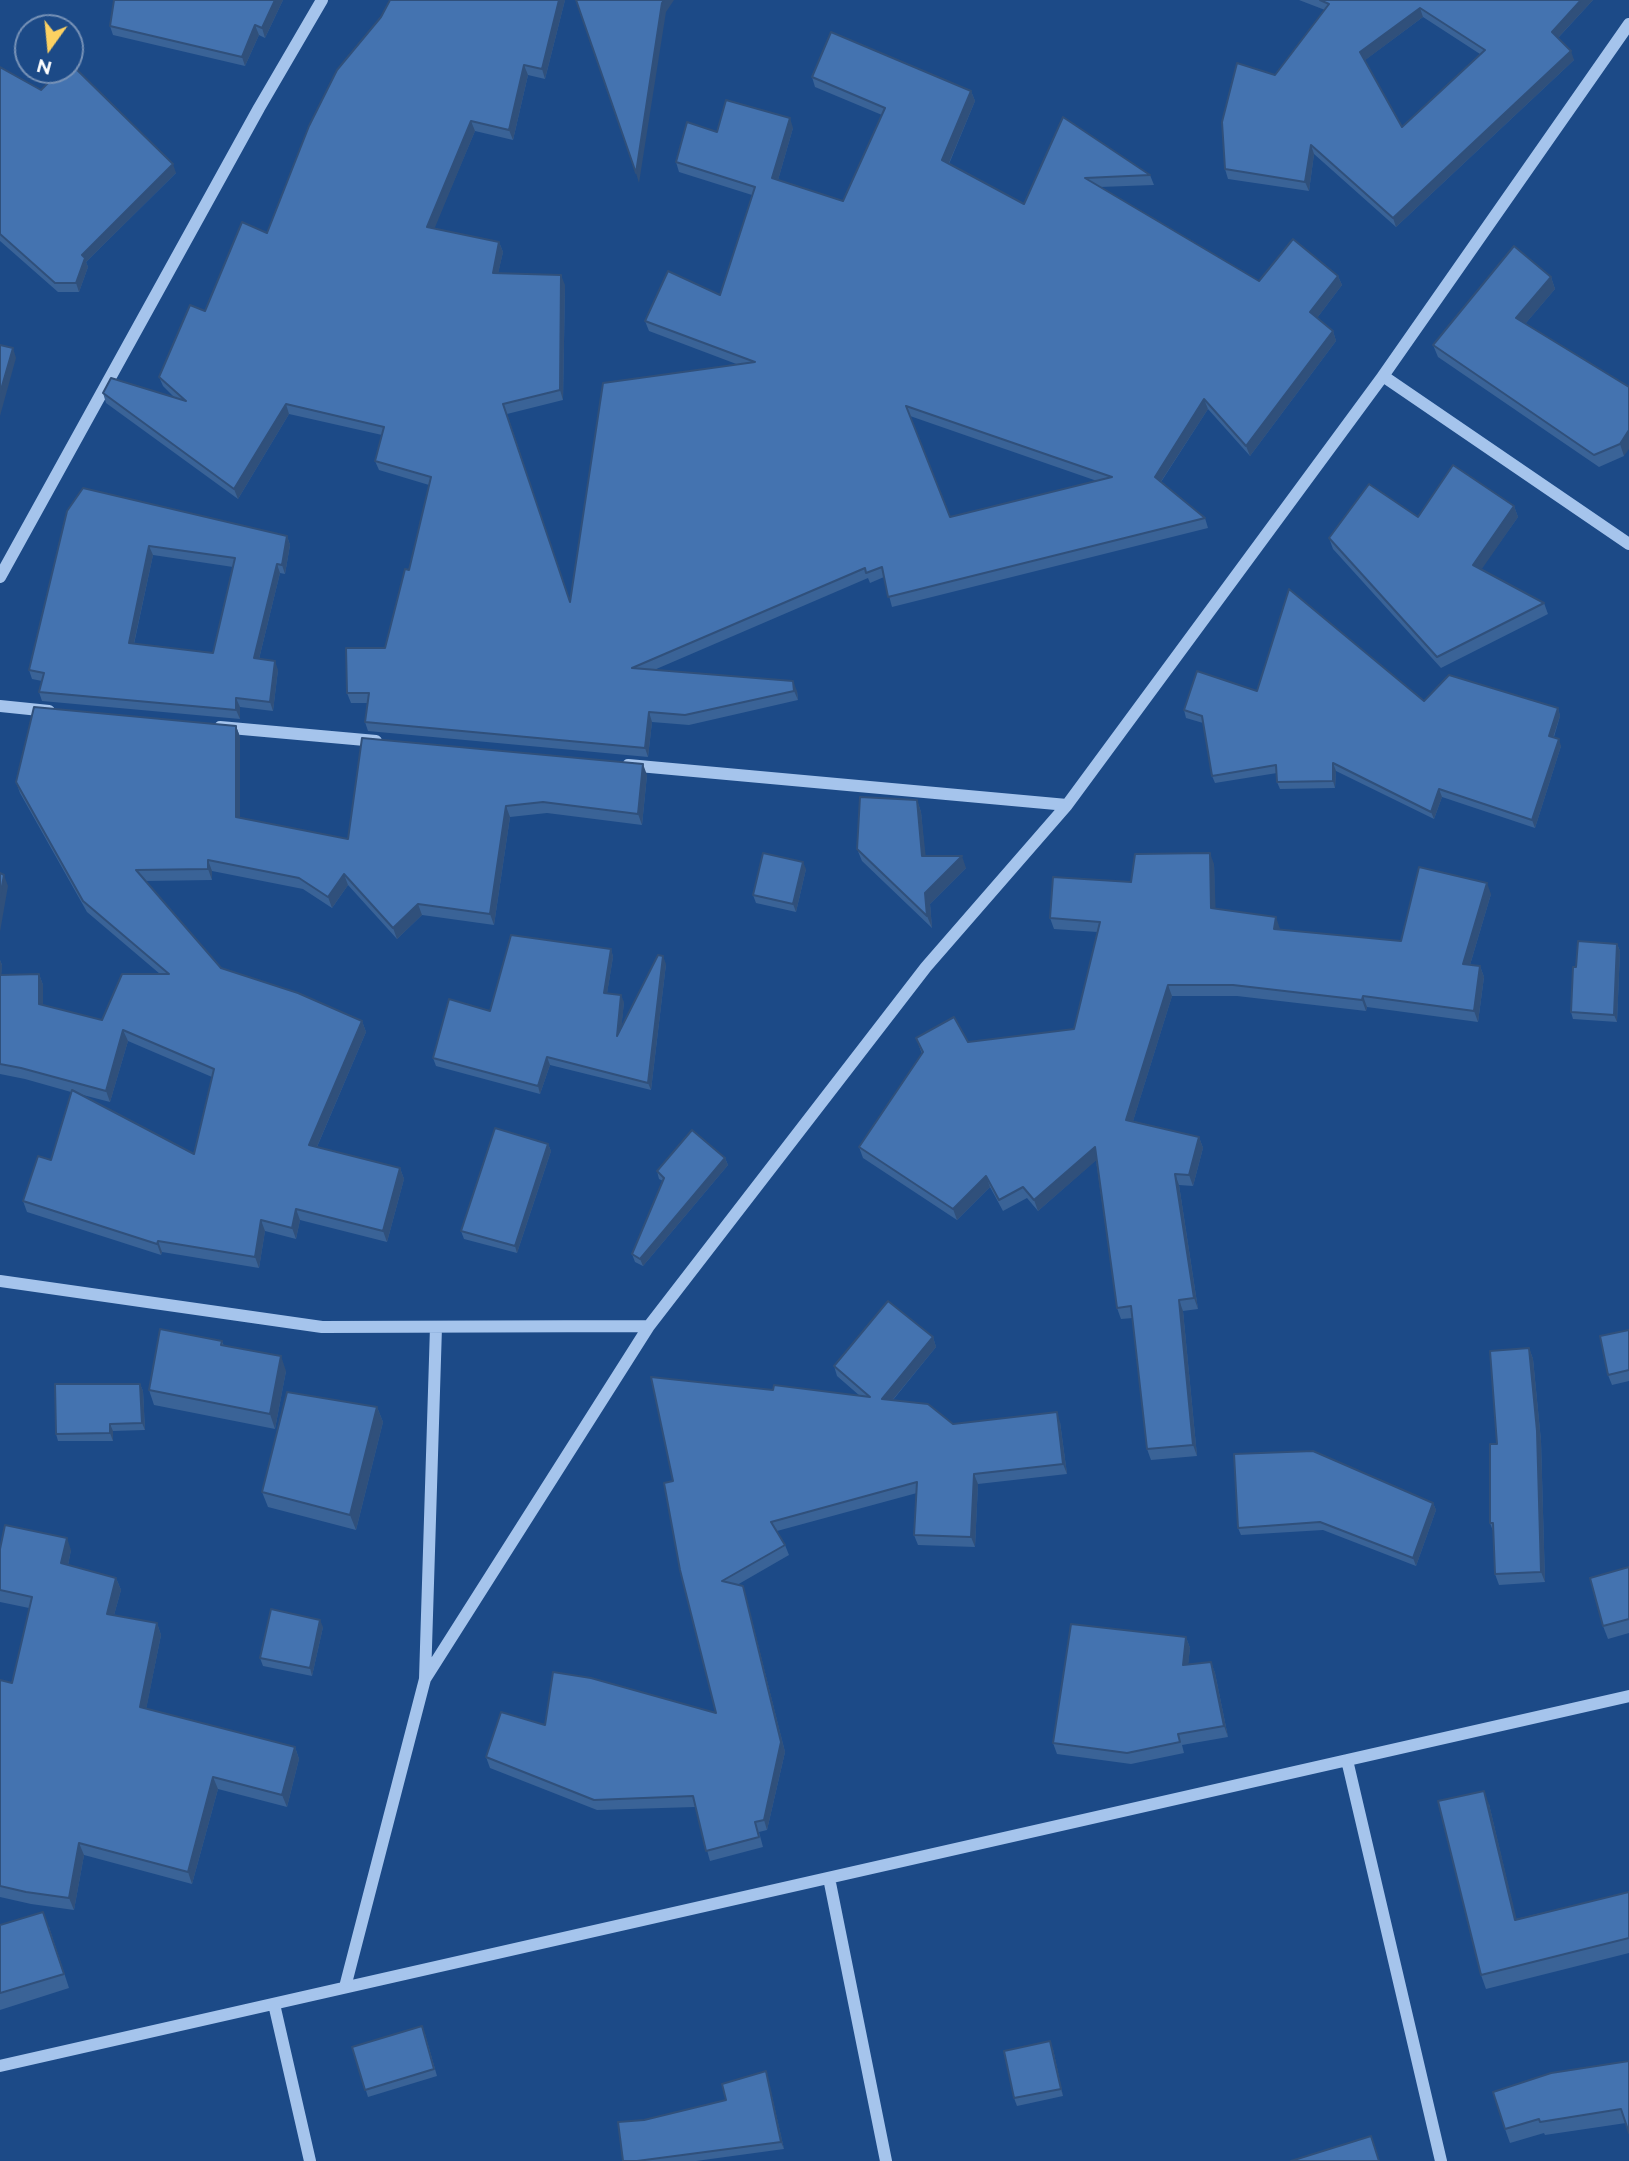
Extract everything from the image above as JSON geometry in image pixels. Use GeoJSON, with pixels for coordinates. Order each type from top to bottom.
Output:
{"type":"FeatureCollection","features":[{"type":"Feature","properties":{"kind":"street"},"geometry":{"type":"LineString","coordinates":[[0,577],[259,108],[322,0]]}},
{"type":"Feature","properties":{"kind":"street"},"geometry":{"type":"LineString","coordinates":[[425,1679],[649,1326],[926,967],[1067,805],[1383,376],[1629,24]]}},
{"type":"Feature","properties":{"kind":"street"},"geometry":{"type":"LineString","coordinates":[[1383,376],[1629,544]]}},
{"type":"Feature","properties":{"kind":"street"},"geometry":{"type":"LineString","coordinates":[[0,706],[69,713]]}},
{"type":"Feature","properties":{"kind":"street"},"geometry":{"type":"LineString","coordinates":[[208,726],[388,742]]}},
{"type":"Feature","properties":{"kind":"street"},"geometry":{"type":"LineString","coordinates":[[610,763],[1067,805]]}},
{"type":"Feature","properties":{"kind":"street"},"geometry":{"type":"LineString","coordinates":[[0,1281],[322,1327],[649,1326]]}},
{"type":"Feature","properties":{"kind":"street"},"geometry":{"type":"LineString","coordinates":[[345,1987],[425,1679],[436,1327]]}},
{"type":"Feature","properties":{"kind":"street"},"geometry":{"type":"LineString","coordinates":[[0,2066],[1629,1696]]}},
{"type":"Feature","properties":{"kind":"street"},"geometry":{"type":"LineString","coordinates":[[1347,1760],[1441,2161]]}},
{"type":"Feature","properties":{"kind":"street"},"geometry":{"type":"LineString","coordinates":[[829,1878],[886,2161]]}},
{"type":"Feature","properties":{"kind":"street"},"geometry":{"type":"LineString","coordinates":[[274,2004],[310,2161]]}},
{"type":"Feature","properties":{"kind":"building"},"geometry":{"type":"Polygon","coordinates":[[[114,0],[275,0],[262,28],[255,25],[242,57],[110,26],[114,0]]]}},
{"type":"Feature","properties":{"kind":"building"},"geometry":{"type":"Polygon","coordinates":[[[390,0],[559,0],[542,69],[524,65],[509,130],[471,121],[427,227],[499,242],[493,273],[561,275],[560,390],[503,404],[570,602],[603,383],[755,362],[645,321],[668,271],[720,295],[755,187],[676,162],[687,122],[717,132],[726,100],[790,118],[772,178],[843,201],[885,108],[812,77],[831,32],[971,91],[942,160],[1024,204],[1063,117],[1150,175],[1085,178],[1259,281],[1293,239],[1338,276],[1310,312],[1333,331],[1246,446],[1204,399],[1155,477],[1205,518],[888,597],[882,567],[866,573],[865,568],[632,668],[793,681],[794,691],[685,715],[649,712],[645,748],[365,722],[369,693],[347,693],[346,648],[385,648],[405,569],[409,570],[431,477],[375,461],[384,427],[286,404],[234,489],[103,393],[111,378],[186,401],[159,377],[190,305],[205,311],[242,222],[267,233],[309,126],[337,70],[381,17],[390,0]],[[906,406],[950,517],[1112,477],[906,406]]]}},
{"type":"Feature","properties":{"kind":"building"},"geometry":{"type":"Polygon","coordinates":[[[576,0],[664,0],[636,173],[576,0]]]}},
{"type":"Feature","properties":{"kind":"building"},"geometry":{"type":"Polygon","coordinates":[[[1320,0],[1581,0],[1552,32],[1571,51],[1393,218],[1311,145],[1305,182],[1225,169],[1222,122],[1237,63],[1275,75],[1329,4],[1320,0]],[[1420,8],[1360,52],[1402,127],[1485,50],[1420,8]]]}},
{"type":"Feature","properties":{"kind":"building"},"geometry":{"type":"Polygon","coordinates":[[[0,67],[14,75],[14,84],[30,84],[41,90],[47,84],[84,84],[84,77],[173,164],[82,255],[85,258],[76,283],[55,283],[0,234],[0,67]]]}},
{"type":"Feature","properties":{"kind":"building"},"geometry":{"type":"Polygon","coordinates":[[[1514,246],[1551,277],[1516,318],[1629,387],[1629,430],[1620,444],[1594,455],[1433,345],[1514,246]]]}},
{"type":"Feature","properties":{"kind":"building"},"geometry":{"type":"Polygon","coordinates":[[[0,345],[13,348],[0,393],[0,345]]]}},
{"type":"Feature","properties":{"kind":"building"},"geometry":{"type":"Polygon","coordinates":[[[1453,465],[1514,506],[1473,565],[1544,603],[1437,657],[1329,538],[1369,484],[1418,517],[1453,465]]]}},
{"type":"Feature","properties":{"kind":"building"},"geometry":{"type":"Polygon","coordinates":[[[83,488],[287,536],[282,565],[277,564],[254,658],[275,661],[270,702],[236,698],[236,710],[39,692],[44,673],[29,670],[67,511],[83,488]],[[149,546],[129,643],[213,653],[235,558],[149,546]]]}},
{"type":"Feature","properties":{"kind":"building"},"geometry":{"type":"Polygon","coordinates":[[[1289,589],[1424,701],[1449,675],[1558,708],[1549,736],[1559,739],[1532,820],[1439,789],[1431,812],[1333,763],[1333,781],[1277,782],[1276,765],[1212,776],[1202,716],[1184,710],[1197,671],[1257,691],[1289,589]]]}},
{"type":"Feature","properties":{"kind":"building"},"geometry":{"type":"Polygon","coordinates":[[[34,707],[236,726],[236,817],[348,839],[362,738],[643,764],[638,814],[543,802],[506,806],[490,914],[418,904],[393,928],[344,874],[328,897],[299,878],[208,860],[208,869],[136,870],[221,968],[298,993],[362,1021],[309,1145],[400,1168],[383,1231],[296,1209],[292,1228],[261,1220],[255,1257],[158,1241],[157,1244],[23,1201],[38,1156],[51,1160],[72,1090],[194,1154],[214,1069],[123,1030],[106,1091],[0,1064],[0,975],[39,974],[39,1004],[102,1020],[122,974],[169,974],[83,901],[16,782],[34,707]]]}},
{"type":"Feature","properties":{"kind":"building"},"geometry":{"type":"Polygon","coordinates":[[[860,797],[917,800],[922,856],[962,856],[925,893],[927,916],[857,849],[860,797]]]}},
{"type":"Feature","properties":{"kind":"building"},"geometry":{"type":"Polygon","coordinates":[[[763,853],[803,862],[793,904],[753,895],[763,853]]]}},
{"type":"Feature","properties":{"kind":"building"},"geometry":{"type":"Polygon","coordinates":[[[1210,853],[1211,908],[1276,917],[1274,929],[1401,941],[1419,867],[1487,883],[1463,964],[1480,966],[1474,1011],[1363,996],[1362,1000],[1233,985],[1168,985],[1126,1120],[1199,1137],[1189,1175],[1175,1174],[1194,1298],[1179,1300],[1193,1445],[1147,1449],[1131,1306],[1117,1308],[1095,1147],[1034,1200],[1023,1187],[999,1200],[986,1176],[953,1209],[859,1147],[923,1052],[916,1038],[954,1017],[968,1042],[1074,1029],[1100,922],[1050,918],[1053,877],[1131,882],[1135,854],[1210,853]]]}},
{"type":"Feature","properties":{"kind":"building"},"geometry":{"type":"Polygon","coordinates":[[[0,873],[4,875],[0,897],[0,873]]]}},
{"type":"Feature","properties":{"kind":"building"},"geometry":{"type":"Polygon","coordinates":[[[511,935],[611,949],[604,993],[621,995],[617,1036],[658,955],[663,956],[648,1083],[547,1057],[538,1086],[433,1058],[449,999],[490,1011],[511,935]]]}},
{"type":"Feature","properties":{"kind":"building"},"geometry":{"type":"Polygon","coordinates":[[[1578,941],[1617,944],[1614,1015],[1571,1012],[1573,967],[1576,967],[1578,941]]]}},
{"type":"Feature","properties":{"kind":"building"},"geometry":{"type":"Polygon","coordinates":[[[495,1128],[548,1144],[515,1246],[461,1231],[495,1128]]]}},
{"type":"Feature","properties":{"kind":"building"},"geometry":{"type":"Polygon","coordinates":[[[692,1130],[725,1158],[640,1259],[632,1254],[664,1178],[657,1171],[692,1130]]]}},
{"type":"Feature","properties":{"kind":"building"},"geometry":{"type":"Polygon","coordinates":[[[888,1301],[933,1337],[882,1399],[928,1404],[953,1424],[1057,1412],[1063,1464],[974,1474],[971,1537],[914,1535],[917,1482],[771,1522],[785,1545],[722,1581],[743,1586],[781,1742],[764,1820],[755,1822],[759,1837],[706,1851],[693,1796],[594,1800],[486,1757],[501,1712],[545,1725],[553,1672],[591,1678],[716,1713],[680,1570],[664,1483],[673,1481],[651,1377],[773,1390],[774,1385],[870,1397],[834,1366],[888,1301]]]}},
{"type":"Feature","properties":{"kind":"building"},"geometry":{"type":"Polygon","coordinates":[[[160,1329],[222,1341],[221,1345],[281,1356],[270,1414],[149,1390],[160,1329]]]}},
{"type":"Feature","properties":{"kind":"building"},"geometry":{"type":"Polygon","coordinates":[[[1629,1330],[1629,1370],[1608,1375],[1600,1336],[1629,1330]]]}},
{"type":"Feature","properties":{"kind":"building"},"geometry":{"type":"Polygon","coordinates":[[[1529,1348],[1537,1431],[1541,1572],[1495,1574],[1493,1523],[1490,1523],[1490,1444],[1497,1444],[1490,1351],[1529,1348]]]}},
{"type":"Feature","properties":{"kind":"building"},"geometry":{"type":"Polygon","coordinates":[[[55,1384],[140,1384],[142,1423],[110,1424],[110,1433],[56,1434],[55,1384]]]}},
{"type":"Feature","properties":{"kind":"building"},"geometry":{"type":"Polygon","coordinates":[[[287,1392],[377,1407],[350,1515],[262,1492],[287,1392]]]}},
{"type":"Feature","properties":{"kind":"building"},"geometry":{"type":"Polygon","coordinates":[[[1313,1451],[1433,1503],[1413,1558],[1320,1522],[1238,1528],[1234,1454],[1313,1451]]]}},
{"type":"Feature","properties":{"kind":"building"},"geometry":{"type":"Polygon","coordinates":[[[5,1525],[67,1538],[61,1563],[116,1578],[107,1614],[157,1623],[140,1707],[295,1747],[282,1795],[213,1777],[188,1872],[79,1843],[69,1898],[0,1886],[0,1680],[12,1683],[32,1597],[0,1590],[0,1549],[5,1525]]]}},
{"type":"Feature","properties":{"kind":"building"},"geometry":{"type":"Polygon","coordinates":[[[1629,1567],[1629,1619],[1603,1626],[1590,1578],[1629,1567]]]}},
{"type":"Feature","properties":{"kind":"building"},"geometry":{"type":"Polygon","coordinates":[[[271,1609],[320,1620],[310,1668],[260,1658],[271,1609]]]}},
{"type":"Feature","properties":{"kind":"building"},"geometry":{"type":"Polygon","coordinates":[[[1071,1624],[1186,1637],[1183,1665],[1211,1662],[1224,1726],[1178,1734],[1180,1742],[1127,1753],[1053,1743],[1071,1624]]]}},
{"type":"Feature","properties":{"kind":"building"},"geometry":{"type":"Polygon","coordinates":[[[1484,1791],[1515,1920],[1629,1892],[1629,1938],[1481,1975],[1438,1801],[1484,1791]]]}},
{"type":"Feature","properties":{"kind":"building"},"geometry":{"type":"Polygon","coordinates":[[[43,1912],[64,1974],[0,1993],[0,1925],[43,1912]]]}},
{"type":"Feature","properties":{"kind":"building"},"geometry":{"type":"Polygon","coordinates":[[[422,2026],[434,2069],[365,2090],[352,2047],[422,2026]]]}},
{"type":"Feature","properties":{"kind":"building"},"geometry":{"type":"Polygon","coordinates":[[[1050,2041],[1061,2089],[1014,2098],[1004,2051],[1050,2041]]]}},
{"type":"Feature","properties":{"kind":"building"},"geometry":{"type":"Polygon","coordinates":[[[1629,2061],[1629,2133],[1621,2109],[1540,2122],[1539,2119],[1505,2129],[1493,2092],[1551,2073],[1629,2061]]]}},
{"type":"Feature","properties":{"kind":"building"},"geometry":{"type":"Polygon","coordinates":[[[766,2071],[781,2142],[623,2161],[618,2122],[644,2120],[726,2100],[722,2084],[766,2071]]]}},
{"type":"Feature","properties":{"kind":"building"},"geometry":{"type":"Polygon","coordinates":[[[1371,2136],[1379,2161],[1291,2161],[1371,2136]]]}}]}
